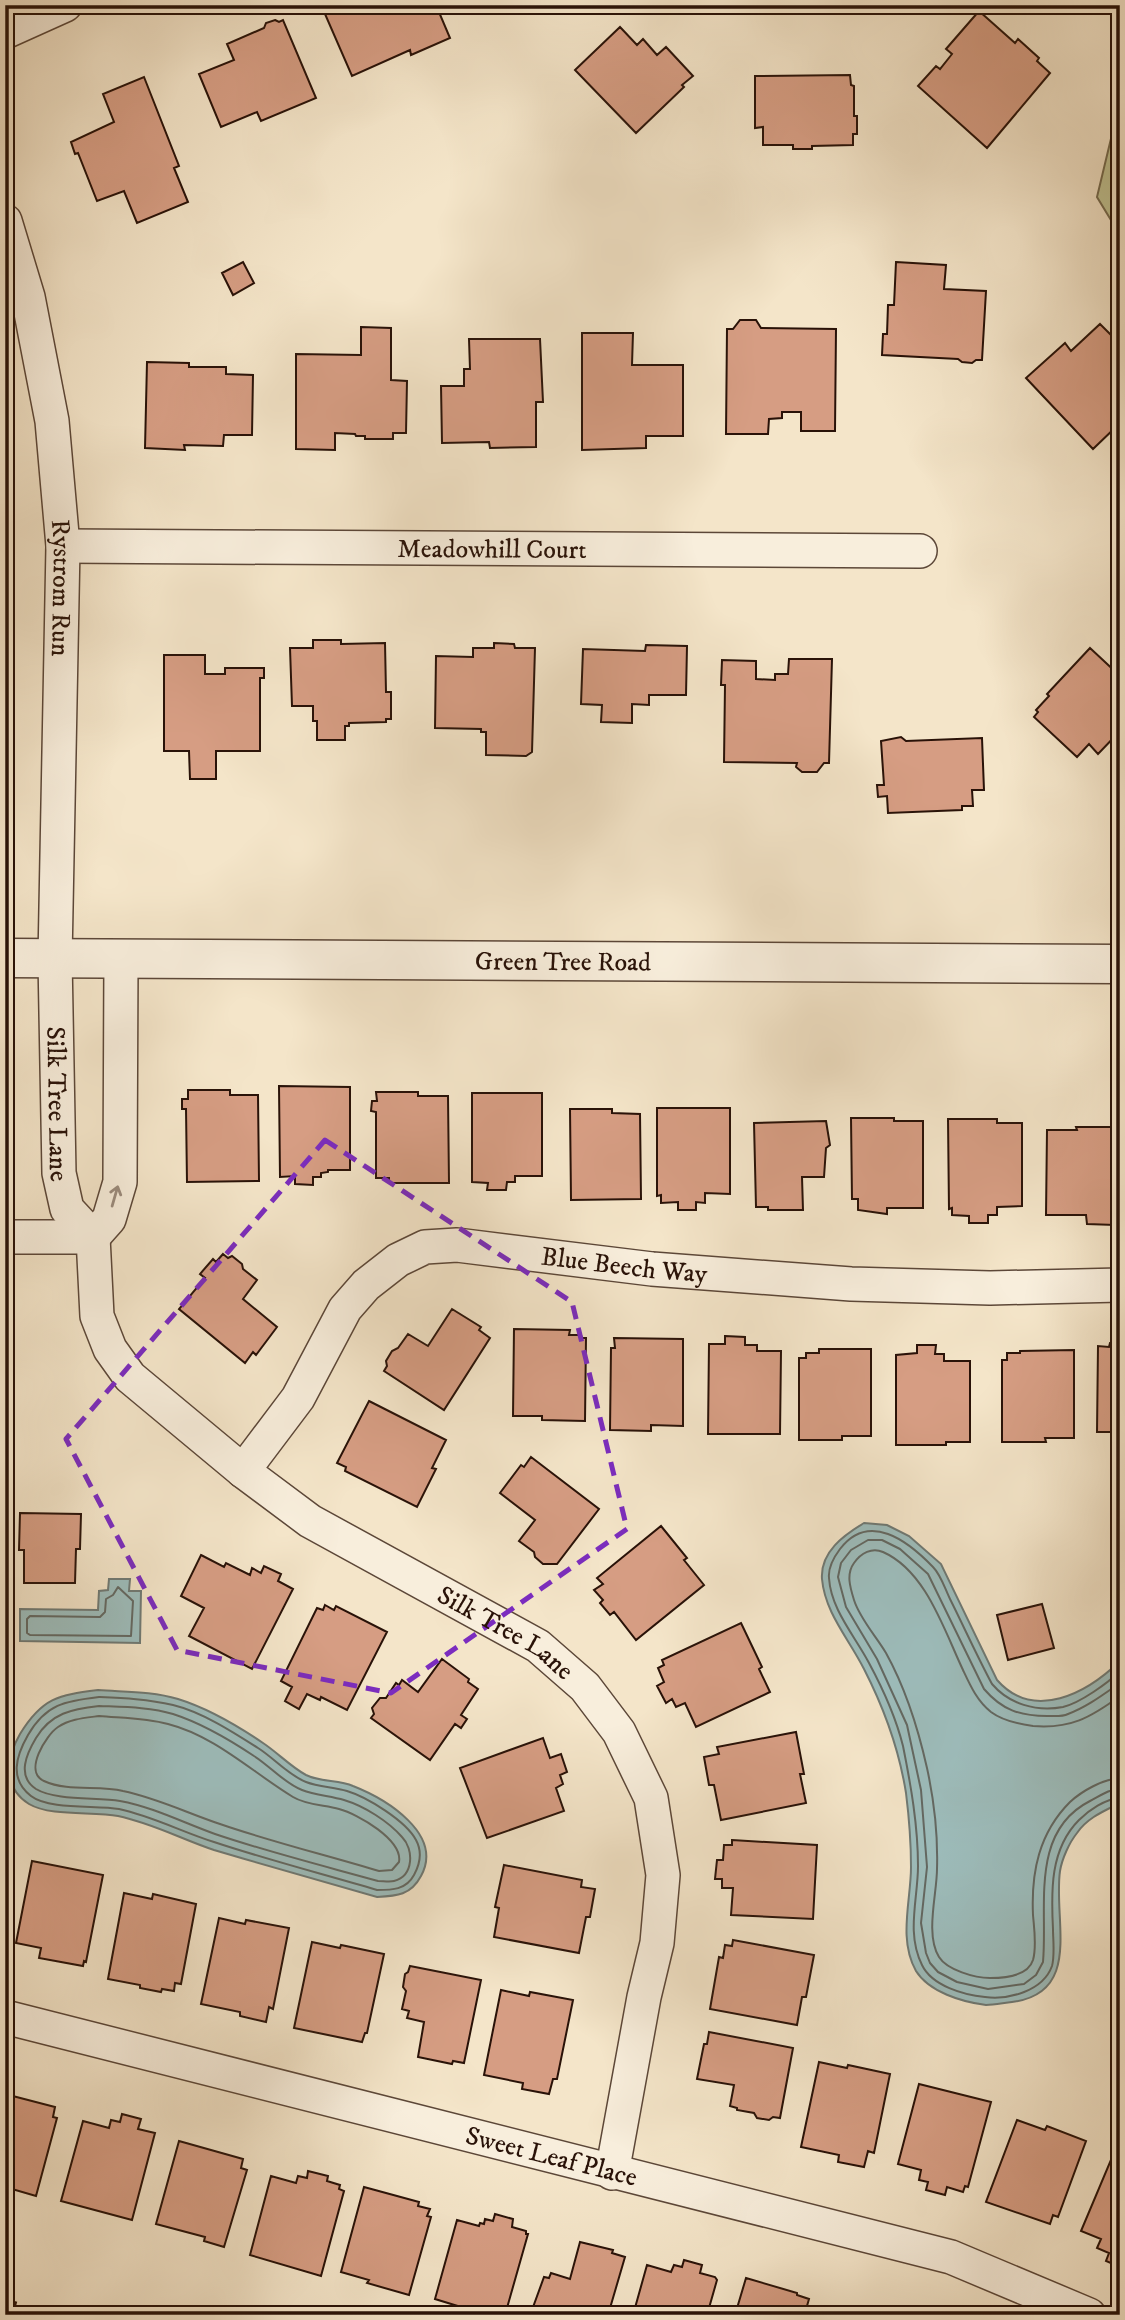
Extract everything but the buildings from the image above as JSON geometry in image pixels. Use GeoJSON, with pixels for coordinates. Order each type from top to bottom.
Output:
{"type":"FeatureCollection","features":[{"type":"Feature","properties":{"kind":"street"},"geometry":{"type":"LineString","coordinates":[[5,32],[65,5]]}},
{"type":"Feature","properties":{"kind":"street","name":"Rystrom Run"},"geometry":{"type":"LineString","coordinates":[[5,221],[28,297],[51,421],[63,546],[55,959]]}},
{"type":"Feature","properties":{"kind":"street","name":"Meadowhill Court"},"geometry":{"type":"LineString","coordinates":[[63,546],[920,551]]}},
{"type":"Feature","properties":{"kind":"street","name":"Green Tree Road"},"geometry":{"type":"LineString","coordinates":[[5,958],[1120,964]]}},
{"type":"Feature","properties":{"kind":"street","name":"Silk Tree Lane"},"geometry":{"type":"LineString","coordinates":[[55,959],[59,1173],[66,1209],[93,1237],[97,1316],[110,1349],[130,1377],[243,1471],[310,1521],[538,1646],[584,1687],[619,1732],[650,1798],[663,1875],[657,1943],[612,2173]]}},
{"type":"Feature","properties":{"kind":"street"},"geometry":{"type":"LineString","coordinates":[[5,1237],[93,1237],[109,1219],[120,1182],[121,959]]}},
{"type":"Feature","properties":{"kind":"street","name":"Blue Beech Way"},"geometry":{"type":"LineString","coordinates":[[243,1471],[298,1398],[345,1310],[366,1285],[398,1261],[425,1247],[457,1245],[652,1269],[851,1284],[990,1289],[1120,1285]]}},
{"type":"Feature","properties":{"kind":"street","name":"Sweet Leaf Place"},"geometry":{"type":"LineString","coordinates":[[5,2017],[951,2257],[1089,2315]]}},
{"type":"Feature","properties":{"kind":"highlighted area"},"geometry":{"type":"Polygon","coordinates":[[[325,1140],[572,1302],[627,1529],[391,1693],[177,1650],[66,1439],[325,1140]]]}},
{"type":"Feature","properties":{"kind":"green space"},"geometry":{"type":"Polygon","coordinates":[[[1120,101],[1120,235],[1097,197],[1120,101]]]}},
{"type":"Feature","properties":{"kind":"water"},"geometry":{"type":"Polygon","coordinates":[[[864,1523],[887,1525],[909,1536],[941,1564],[997,1680],[1012,1693],[1043,1701],[1060,1698],[1092,1683],[1120,1661],[1120,1803],[1086,1823],[1066,1851],[1060,1871],[1060,1952],[1057,1970],[1048,1985],[1034,1996],[989,2005],[957,1998],[929,1985],[916,1971],[911,1959],[907,1933],[910,1839],[906,1793],[899,1761],[878,1699],[833,1615],[822,1579],[825,1561],[835,1545],[864,1523]]]}},
{"type":"Feature","properties":{"kind":"water"},"geometry":{"type":"Polygon","coordinates":[[[109,1579],[130,1579],[129,1591],[141,1591],[140,1643],[20,1641],[20,1609],[98,1610],[99,1591],[108,1590],[109,1579]]]}},
{"type":"Feature","properties":{"kind":"water"},"geometry":{"type":"Polygon","coordinates":[[[98,1690],[158,1694],[189,1703],[243,1730],[306,1775],[348,1784],[381,1800],[408,1820],[418,1832],[425,1846],[426,1861],[421,1876],[408,1891],[377,1897],[214,1850],[131,1819],[49,1811],[29,1804],[15,1790],[11,1781],[10,1762],[20,1734],[36,1713],[52,1700],[98,1690]]]}},
{"type":"Feature","properties":{"kind":"railway"},"geometry":{"type":"LineString","coordinates":[[5,2301],[55,2315]]}}]}
